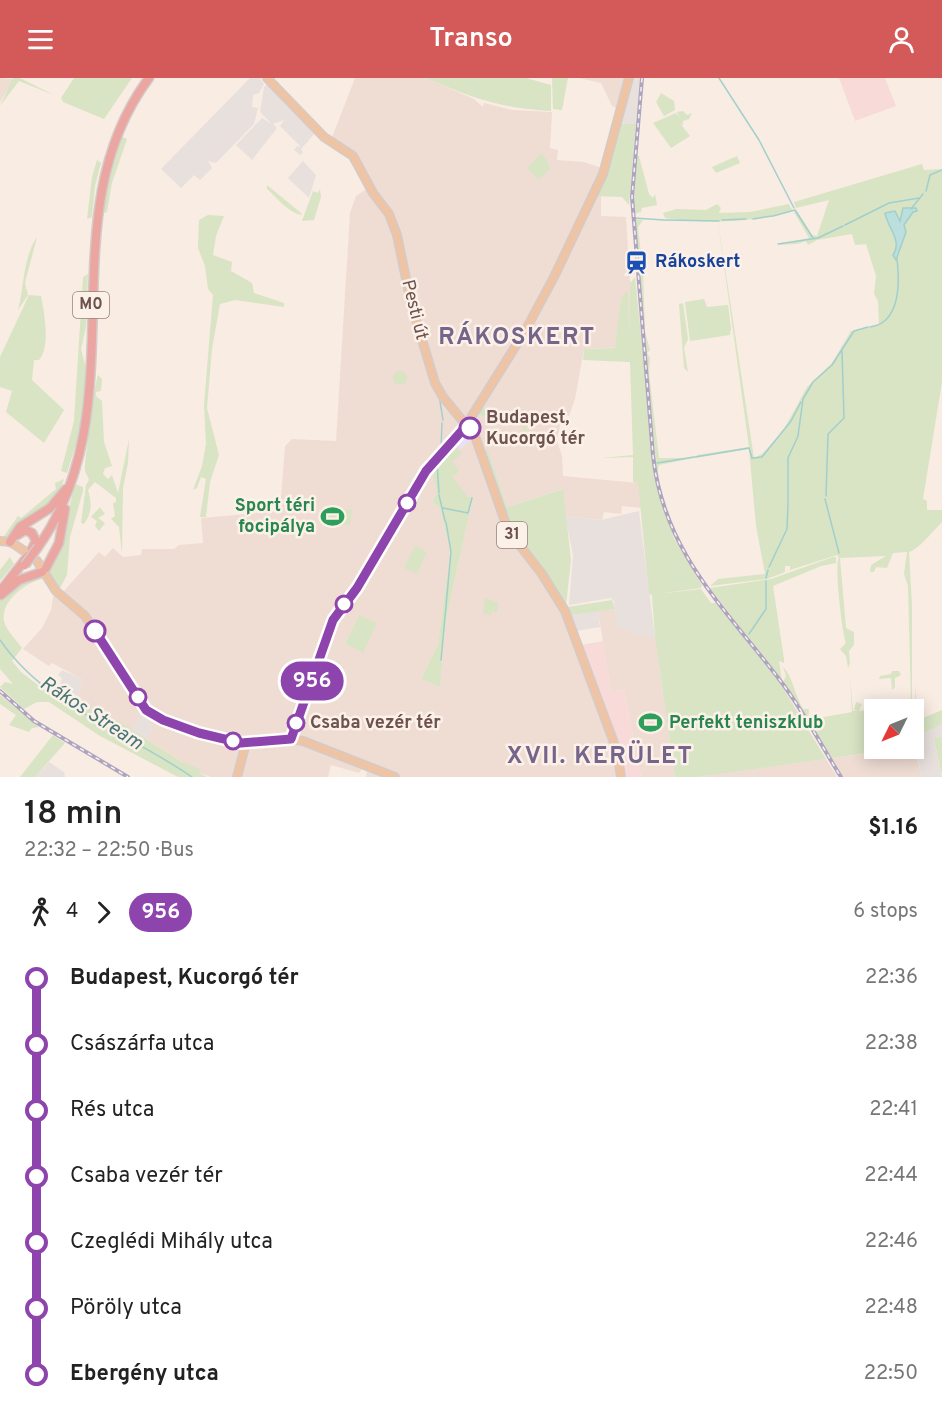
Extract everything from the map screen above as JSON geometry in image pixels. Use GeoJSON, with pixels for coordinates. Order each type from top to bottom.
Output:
{"type":"FeatureCollection","features":[{"type":"Feature","properties":{"kind":"highway","name":"M0"},"geometry":{"type":"LineString","coordinates":[[0,595],[34,551],[72,482],[88,414],[100,198],[107,162],[117,129],[147,78]]}},
{"type":"Feature","properties":{"kind":"highway"},"geometry":{"type":"LineString","coordinates":[[9,544],[22,525],[55,504],[72,482]]}},
{"type":"Feature","properties":{"kind":"highway"},"geometry":{"type":"LineString","coordinates":[[0,595],[19,580],[44,570],[59,543],[72,482]]}},
{"type":"Feature","properties":{"kind":"highway"},"geometry":{"type":"LineString","coordinates":[[9,544],[19,533],[28,531],[35,539],[34,551]]}},
{"type":"Feature","properties":{"kind":"main road","name":"Pesti út"},"geometry":{"type":"LineString","coordinates":[[267,78],[332,142],[354,158],[373,193],[389,214],[398,237],[411,302],[431,371],[441,395],[476,439],[505,525],[542,574],[565,611],[617,751],[621,777]]}},
{"type":"Feature","properties":{"kind":"main road"},"geometry":{"type":"LineString","coordinates":[[291,739],[333,620],[357,588],[426,471],[467,425],[535,313],[603,174],[629,78]]}},
{"type":"Feature","properties":{"kind":"main road"},"geometry":{"type":"LineString","coordinates":[[9,544],[34,551],[49,579],[59,593],[85,616],[147,710],[186,729],[246,743],[291,739],[313,744],[395,777]]}},
{"type":"Feature","properties":{"kind":"main road"},"geometry":{"type":"LineString","coordinates":[[237,777],[246,743]]}},
{"type":"Feature","properties":{"kind":"shaded area"},"geometry":{"type":"Polygon","coordinates":[[[0,78],[14,79],[0,102],[0,78]]]}},
{"type":"Feature","properties":{"kind":"shaded area"},"geometry":{"type":"Polygon","coordinates":[[[250,78],[260,78],[264,84],[259,93],[253,95],[252,107],[258,108],[254,124],[216,163],[208,161],[212,168],[200,180],[194,175],[181,188],[161,169],[250,78]]]}},
{"type":"Feature","properties":{"kind":"shaded area"},"geometry":{"type":"Polygon","coordinates":[[[355,78],[426,78],[474,99],[483,107],[484,103],[512,110],[552,112],[550,148],[558,150],[557,160],[584,162],[605,169],[594,195],[601,196],[601,216],[626,217],[630,281],[629,347],[584,349],[575,399],[569,416],[562,414],[557,441],[562,456],[563,476],[638,483],[641,508],[622,506],[621,514],[604,512],[602,520],[565,516],[562,489],[507,507],[488,450],[500,507],[565,607],[568,607],[620,751],[624,777],[366,777],[368,767],[364,766],[359,773],[331,765],[328,777],[211,777],[199,773],[147,739],[152,728],[143,711],[131,732],[117,720],[93,711],[77,700],[82,679],[52,663],[49,666],[23,649],[42,628],[51,610],[53,597],[58,591],[62,593],[99,552],[105,557],[113,548],[123,557],[141,555],[142,549],[174,549],[179,545],[203,543],[201,518],[280,511],[285,446],[292,439],[336,441],[350,213],[356,196],[368,188],[351,156],[331,140],[355,78]],[[439,462],[428,472],[433,473],[437,492],[432,502],[440,507],[450,552],[438,644],[421,679],[440,687],[446,620],[473,497],[468,497],[462,491],[439,462]],[[359,615],[345,644],[363,653],[359,615]]]}},
{"type":"Feature","properties":{"kind":"shaded area"},"geometry":{"type":"Polygon","coordinates":[[[579,78],[630,78],[621,110],[612,106],[601,83],[579,78]]]}},
{"type":"Feature","properties":{"kind":"shaded area"},"geometry":{"type":"Polygon","coordinates":[[[630,78],[640,78],[636,124],[617,125],[630,78]]]}},
{"type":"Feature","properties":{"kind":"shaded area"},"geometry":{"type":"Polygon","coordinates":[[[839,78],[885,78],[896,106],[855,121],[839,78]]]}},
{"type":"Feature","properties":{"kind":"shaded area"},"geometry":{"type":"Polygon","coordinates":[[[268,83],[316,132],[301,149],[303,152],[300,155],[294,150],[297,146],[301,147],[280,126],[284,120],[273,124],[277,128],[252,160],[236,145],[262,118],[272,124],[260,112],[264,87],[268,83]]]}},
{"type":"Feature","properties":{"kind":"shaded area"},"geometry":{"type":"Polygon","coordinates":[[[303,161],[316,175],[309,198],[288,178],[303,161]]]}},
{"type":"Feature","properties":{"kind":"shaded area"},"geometry":{"type":"Polygon","coordinates":[[[465,430],[474,437],[461,449],[455,443],[465,430]]]}},
{"type":"Feature","properties":{"kind":"shaded area"},"geometry":{"type":"Polygon","coordinates":[[[639,511],[655,638],[617,627],[614,601],[611,598],[569,605],[573,555],[565,516],[601,520],[639,511]]]}},
{"type":"Feature","properties":{"kind":"shaded area"},"geometry":{"type":"Polygon","coordinates":[[[615,609],[618,627],[655,638],[675,777],[641,777],[624,690],[611,693],[598,611],[615,609]]]}},
{"type":"Feature","properties":{"kind":"shaded area"},"geometry":{"type":"Polygon","coordinates":[[[598,611],[600,627],[576,631],[571,615],[598,611]]]}},
{"type":"Feature","properties":{"kind":"shaded area"},"geometry":{"type":"Polygon","coordinates":[[[603,641],[611,693],[624,690],[641,777],[624,777],[620,751],[581,645],[603,641]]]}},
{"type":"Feature","properties":{"kind":"shaded area"},"geometry":{"type":"Polygon","coordinates":[[[62,670],[82,679],[77,700],[59,689],[62,678],[58,675],[62,670]]]}},
{"type":"Feature","properties":{"kind":"shaded area"},"geometry":{"type":"Polygon","coordinates":[[[143,710],[152,728],[147,739],[131,732],[143,710]]]}},
{"type":"Feature","properties":{"kind":"shaded area"},"geometry":{"type":"Polygon","coordinates":[[[942,724],[942,737],[934,740],[942,777],[921,777],[919,759],[924,759],[924,733],[942,724]]]}},
{"type":"Feature","properties":{"kind":"shaded area"},"geometry":{"type":"Polygon","coordinates":[[[864,754],[864,759],[918,759],[921,777],[842,777],[832,758],[864,754]]]}},
{"type":"Feature","properties":{"kind":"shaded area"},"geometry":{"type":"Polygon","coordinates":[[[826,759],[837,777],[697,777],[753,769],[826,759]]]}},
{"type":"Feature","properties":{"kind":"shaded area"},"geometry":{"type":"Polygon","coordinates":[[[49,762],[64,772],[65,777],[35,777],[49,762]]]}},
{"type":"Feature","properties":{"kind":"green space"},"geometry":{"type":"Polygon","coordinates":[[[13,78],[20,78],[54,95],[19,81],[0,106],[13,78]]]}},
{"type":"Feature","properties":{"kind":"green space"},"geometry":{"type":"Polygon","coordinates":[[[74,78],[132,78],[104,119],[63,102],[61,98],[74,78]]]}},
{"type":"Feature","properties":{"kind":"green space"},"geometry":{"type":"Polygon","coordinates":[[[426,78],[526,78],[551,85],[551,111],[487,101],[426,78]]]}},
{"type":"Feature","properties":{"kind":"green space"},"geometry":{"type":"Polygon","coordinates":[[[552,78],[568,78],[562,110],[553,109],[552,78]]]}},
{"type":"Feature","properties":{"kind":"green space"},"geometry":{"type":"Polygon","coordinates":[[[661,93],[674,101],[675,110],[664,116],[656,102],[661,93]]]}},
{"type":"Feature","properties":{"kind":"green space"},"geometry":{"type":"Polygon","coordinates":[[[683,111],[687,115],[692,113],[689,119],[683,121],[683,126],[679,122],[690,136],[671,148],[653,123],[676,113],[680,119],[677,112],[683,111]]]}},
{"type":"Feature","properties":{"kind":"green space"},"geometry":{"type":"Polygon","coordinates":[[[636,124],[629,205],[622,197],[593,196],[617,125],[636,124]]]}},
{"type":"Feature","properties":{"kind":"green space"},"geometry":{"type":"Polygon","coordinates":[[[120,136],[127,139],[112,183],[107,212],[103,213],[109,171],[120,136]]]}},
{"type":"Feature","properties":{"kind":"green space"},"geometry":{"type":"Polygon","coordinates":[[[541,153],[550,169],[538,180],[527,168],[541,153]]]}},
{"type":"Feature","properties":{"kind":"green space"},"geometry":{"type":"Polygon","coordinates":[[[637,155],[649,194],[653,198],[655,194],[657,205],[642,208],[641,212],[633,214],[637,155]]]}},
{"type":"Feature","properties":{"kind":"green space"},"geometry":{"type":"Polygon","coordinates":[[[737,156],[740,163],[716,173],[712,167],[737,156]]]}},
{"type":"Feature","properties":{"kind":"green space"},"geometry":{"type":"Polygon","coordinates":[[[97,160],[101,163],[95,186],[92,217],[87,219],[92,177],[97,160]]]}},
{"type":"Feature","properties":{"kind":"green space"},"geometry":{"type":"Polygon","coordinates":[[[922,164],[924,170],[942,169],[942,382],[923,499],[927,501],[927,510],[942,510],[942,522],[921,544],[909,552],[912,605],[912,699],[908,586],[904,574],[907,552],[893,553],[887,568],[876,567],[874,572],[870,572],[871,565],[886,556],[840,558],[846,628],[854,632],[854,645],[849,651],[848,668],[846,656],[840,649],[846,643],[839,599],[837,572],[839,557],[837,555],[790,570],[790,566],[785,566],[785,572],[767,579],[710,586],[718,579],[765,574],[756,526],[749,449],[695,458],[697,455],[749,447],[718,222],[754,458],[762,454],[783,431],[807,387],[832,363],[851,331],[879,325],[878,301],[874,294],[876,276],[866,244],[855,245],[852,234],[817,240],[808,245],[806,241],[777,245],[809,238],[794,212],[797,211],[812,235],[817,236],[829,200],[796,208],[794,202],[922,164]]]}},
{"type":"Feature","properties":{"kind":"green space"},"geometry":{"type":"Polygon","coordinates":[[[267,185],[302,215],[283,205],[267,189],[267,185]]]}},
{"type":"Feature","properties":{"kind":"green space"},"geometry":{"type":"Polygon","coordinates":[[[320,189],[321,197],[314,220],[302,221],[313,191],[318,193],[320,189]]]}},
{"type":"Feature","properties":{"kind":"green space"},"geometry":{"type":"Polygon","coordinates":[[[717,204],[721,208],[719,213],[750,212],[789,204],[792,210],[762,218],[712,222],[665,218],[663,213],[677,209],[706,210],[717,204]]]}},
{"type":"Feature","properties":{"kind":"green space"},"geometry":{"type":"Polygon","coordinates":[[[208,215],[224,216],[216,236],[213,255],[232,262],[231,271],[252,283],[254,293],[284,303],[284,307],[235,300],[220,304],[212,349],[207,408],[219,455],[210,482],[206,517],[200,517],[206,479],[201,477],[197,488],[193,490],[202,466],[206,444],[204,405],[213,295],[208,289],[205,266],[198,248],[199,220],[208,215]]]}},
{"type":"Feature","properties":{"kind":"green space"},"geometry":{"type":"Polygon","coordinates":[[[634,219],[643,220],[638,227],[643,271],[645,327],[643,325],[634,219]]]}},
{"type":"Feature","properties":{"kind":"green space"},"geometry":{"type":"Polygon","coordinates":[[[37,237],[25,283],[28,295],[18,310],[26,263],[37,237]]]}},
{"type":"Feature","properties":{"kind":"green space"},"geometry":{"type":"Polygon","coordinates":[[[88,274],[86,327],[81,349],[86,368],[81,428],[67,473],[61,471],[74,421],[83,277],[88,274]]]}},
{"type":"Feature","properties":{"kind":"green space"},"geometry":{"type":"Polygon","coordinates":[[[635,277],[656,481],[674,538],[702,585],[701,588],[657,594],[701,589],[711,603],[716,603],[780,683],[826,759],[697,777],[675,777],[655,638],[652,595],[649,594],[638,483],[633,482],[633,457],[601,458],[633,455],[630,362],[583,360],[584,349],[615,348],[621,298],[626,292],[628,292],[629,334],[630,283],[635,277]]]}},
{"type":"Feature","properties":{"kind":"green space"},"geometry":{"type":"Polygon","coordinates":[[[29,295],[41,296],[46,329],[43,354],[39,360],[34,360],[32,380],[64,410],[44,443],[6,412],[12,391],[0,387],[0,357],[29,295]]]}},
{"type":"Feature","properties":{"kind":"green space"},"geometry":{"type":"Polygon","coordinates":[[[704,299],[707,307],[728,305],[730,335],[690,341],[685,302],[704,299]]]}},
{"type":"Feature","properties":{"kind":"green space"},"geometry":{"type":"Polygon","coordinates":[[[683,303],[688,339],[684,348],[688,372],[684,368],[679,304],[683,303]]]}},
{"type":"Feature","properties":{"kind":"green space"},"geometry":{"type":"Polygon","coordinates":[[[644,328],[650,350],[647,353],[650,358],[649,373],[659,458],[694,458],[659,465],[657,475],[644,328]]]}},
{"type":"Feature","properties":{"kind":"green space"},"geometry":{"type":"Polygon","coordinates":[[[400,371],[405,373],[407,378],[405,383],[400,385],[395,383],[393,378],[395,373],[400,371]]]}},
{"type":"Feature","properties":{"kind":"green space"},"geometry":{"type":"Polygon","coordinates":[[[98,375],[102,379],[101,391],[96,392],[96,396],[102,401],[104,442],[112,466],[105,468],[103,474],[108,479],[112,475],[118,493],[129,439],[128,463],[123,488],[122,554],[119,527],[111,519],[115,516],[113,503],[116,502],[116,498],[95,482],[88,490],[91,504],[89,516],[84,524],[81,523],[86,485],[89,480],[85,465],[98,375]]]}},
{"type":"Feature","properties":{"kind":"green space"},"geometry":{"type":"Polygon","coordinates":[[[479,405],[488,411],[529,418],[525,437],[514,440],[513,438],[521,436],[524,420],[482,416],[474,413],[479,405]]]}},
{"type":"Feature","properties":{"kind":"green space"},"geometry":{"type":"Polygon","coordinates":[[[454,446],[462,453],[452,462],[459,470],[456,475],[452,476],[468,497],[473,497],[446,620],[440,687],[421,679],[438,644],[450,552],[440,507],[432,502],[437,492],[433,474],[427,472],[438,459],[440,461],[447,457],[445,455],[454,446]]]}},
{"type":"Feature","properties":{"kind":"green space"},"geometry":{"type":"Polygon","coordinates":[[[488,450],[507,507],[563,489],[571,560],[566,606],[509,529],[483,452],[488,450]]]}},
{"type":"Feature","properties":{"kind":"green space"},"geometry":{"type":"Polygon","coordinates":[[[64,479],[58,498],[10,539],[2,539],[18,516],[21,518],[56,489],[55,483],[64,479]]]}},
{"type":"Feature","properties":{"kind":"green space"},"geometry":{"type":"Polygon","coordinates":[[[75,484],[83,487],[83,491],[70,537],[67,575],[59,590],[48,574],[48,566],[59,548],[75,484]]]}},
{"type":"Feature","properties":{"kind":"green space"},"geometry":{"type":"Polygon","coordinates":[[[100,507],[105,514],[98,518],[105,523],[99,531],[95,526],[97,521],[91,517],[100,507]]]}},
{"type":"Feature","properties":{"kind":"green space"},"geometry":{"type":"Polygon","coordinates":[[[322,508],[352,510],[350,525],[320,523],[322,508]]]}},
{"type":"Feature","properties":{"kind":"green space"},"geometry":{"type":"Polygon","coordinates":[[[415,546],[427,552],[417,574],[404,568],[415,546]]]}},
{"type":"Feature","properties":{"kind":"green space"},"geometry":{"type":"Polygon","coordinates":[[[10,557],[14,564],[0,581],[0,570],[10,557]]]}},
{"type":"Feature","properties":{"kind":"green space"},"geometry":{"type":"Polygon","coordinates":[[[836,557],[836,563],[821,566],[773,586],[784,659],[784,663],[779,661],[782,681],[710,588],[771,579],[836,557]]]}},
{"type":"Feature","properties":{"kind":"green space"},"geometry":{"type":"Polygon","coordinates":[[[39,573],[46,578],[17,592],[6,606],[4,613],[7,628],[22,648],[12,661],[21,672],[43,689],[52,684],[93,711],[117,720],[182,762],[200,769],[199,773],[207,777],[178,777],[100,736],[49,702],[37,702],[24,709],[0,687],[5,682],[13,684],[0,669],[0,601],[8,591],[39,573]]]}},
{"type":"Feature","properties":{"kind":"green space"},"geometry":{"type":"Polygon","coordinates":[[[485,598],[498,603],[497,613],[492,611],[491,616],[483,613],[485,598]]]}},
{"type":"Feature","properties":{"kind":"green space"},"geometry":{"type":"Polygon","coordinates":[[[612,600],[615,609],[571,615],[568,607],[612,600]]]}},
{"type":"Feature","properties":{"kind":"green space"},"geometry":{"type":"Polygon","coordinates":[[[359,615],[377,623],[363,653],[345,644],[359,615]]]}},
{"type":"Feature","properties":{"kind":"green space"},"geometry":{"type":"Polygon","coordinates":[[[783,667],[789,675],[803,709],[809,709],[808,720],[852,712],[850,675],[853,711],[858,710],[854,710],[856,702],[862,704],[859,711],[864,710],[864,754],[832,758],[783,682],[786,676],[783,667]]]}},
{"type":"Feature","properties":{"kind":"green space"},"geometry":{"type":"Polygon","coordinates":[[[892,671],[899,671],[901,675],[895,678],[895,687],[892,690],[891,678],[879,679],[880,676],[891,674],[892,671]]]}},
{"type":"Feature","properties":{"kind":"green space"},"geometry":{"type":"Polygon","coordinates":[[[0,695],[39,727],[32,728],[29,732],[9,725],[16,715],[0,704],[0,695]]]}},
{"type":"Feature","properties":{"kind":"green space"},"geometry":{"type":"Polygon","coordinates":[[[942,710],[942,724],[924,733],[924,718],[942,710]]]}},
{"type":"Feature","properties":{"kind":"green space"},"geometry":{"type":"Polygon","coordinates":[[[53,735],[65,743],[35,777],[20,777],[53,735]]]}},
{"type":"Feature","properties":{"kind":"green space"},"geometry":{"type":"Polygon","coordinates":[[[942,737],[942,772],[941,772],[934,739],[942,737]]]}},
{"type":"Feature","properties":{"kind":"water"},"geometry":{"type":"Polygon","coordinates":[[[903,208],[916,208],[917,211],[913,212],[904,225],[906,232],[896,260],[893,255],[896,250],[895,239],[885,213],[895,211],[900,221],[903,208]]]}},
{"type":"Feature","properties":{"kind":"waterway"},"geometry":{"type":"LineString","coordinates":[[719,78],[759,140],[794,208]]}},
{"type":"Feature","properties":{"kind":"waterway"},"geometry":{"type":"LineString","coordinates":[[926,191],[930,175],[942,170]]}},
{"type":"Feature","properties":{"kind":"waterway"},"geometry":{"type":"LineString","coordinates":[[911,209],[923,194]]}},
{"type":"Feature","properties":{"kind":"waterway"},"geometry":{"type":"LineString","coordinates":[[845,225],[889,203],[919,198]]}},
{"type":"Feature","properties":{"kind":"waterway"},"geometry":{"type":"LineString","coordinates":[[773,216],[795,210],[813,238]]}},
{"type":"Feature","properties":{"kind":"waterway"},"geometry":{"type":"LineString","coordinates":[[753,219],[772,216]]}},
{"type":"Feature","properties":{"kind":"waterway"},"geometry":{"type":"LineString","coordinates":[[634,221],[634,218],[664,220]]}},
{"type":"Feature","properties":{"kind":"waterway"},"geometry":{"type":"LineString","coordinates":[[722,220],[746,219]]}},
{"type":"Feature","properties":{"kind":"waterway"},"geometry":{"type":"LineString","coordinates":[[665,220],[719,221]]}},
{"type":"Feature","properties":{"kind":"waterway"},"geometry":{"type":"LineString","coordinates":[[778,244],[818,238],[843,226]]}},
{"type":"Feature","properties":{"kind":"waterway"},"geometry":{"type":"LineString","coordinates":[[870,327],[880,324],[893,310],[898,290],[897,259]]}},
{"type":"Feature","properties":{"kind":"waterway"},"geometry":{"type":"LineString","coordinates":[[788,503],[788,458],[798,436],[803,399],[813,382],[832,365],[854,331],[868,327]]}},
{"type":"Feature","properties":{"kind":"waterway"},"geometry":{"type":"LineString","coordinates":[[826,496],[828,434],[844,418],[842,351]]}},
{"type":"Feature","properties":{"kind":"waterway"},"geometry":{"type":"LineString","coordinates":[[439,395],[443,420]]}},
{"type":"Feature","properties":{"kind":"waterway"},"geometry":{"type":"LineString","coordinates":[[753,458],[762,457],[791,421],[801,402]]}},
{"type":"Feature","properties":{"kind":"waterway"},"geometry":{"type":"LineString","coordinates":[[441,449],[442,423]]}},
{"type":"Feature","properties":{"kind":"waterway"},"geometry":{"type":"LineString","coordinates":[[695,457],[749,448],[752,458]]}},
{"type":"Feature","properties":{"kind":"waterway"},"geometry":{"type":"LineString","coordinates":[[657,463],[694,457]]}},
{"type":"Feature","properties":{"kind":"waterway"},"geometry":{"type":"LineString","coordinates":[[437,463],[439,493]]}},
{"type":"Feature","properties":{"kind":"waterway"},"geometry":{"type":"LineString","coordinates":[[439,495],[445,521]]}},
{"type":"Feature","properties":{"kind":"waterway"},"geometry":{"type":"LineString","coordinates":[[443,508],[468,513],[472,498]]}},
{"type":"Feature","properties":{"kind":"waterway"},"geometry":{"type":"LineString","coordinates":[[825,499],[839,553]]}},
{"type":"Feature","properties":{"kind":"waterway"},"geometry":{"type":"LineString","coordinates":[[769,567],[787,529],[788,504]]}},
{"type":"Feature","properties":{"kind":"waterway"},"geometry":{"type":"LineString","coordinates":[[441,660],[451,552],[446,522]]}},
{"type":"Feature","properties":{"kind":"waterway"},"geometry":{"type":"LineString","coordinates":[[766,578],[768,570]]}},
{"type":"Feature","properties":{"kind":"waterway"},"geometry":{"type":"LineString","coordinates":[[749,634],[766,609],[766,581]]}},
{"type":"Feature","properties":{"kind":"waterway","name":"Rákos Stream"},"geometry":{"type":"LineString","coordinates":[[0,640],[19,663],[64,701],[192,777]]}},
{"type":"Feature","properties":{"kind":"railway"},"geometry":{"type":"LineString","coordinates":[[642,78],[632,197],[653,455],[659,489],[669,520],[699,576],[788,691],[841,777]]}},
{"type":"Feature","properties":{"kind":"railway"},"geometry":{"type":"LineString","coordinates":[[0,691],[34,721],[128,777]]}},
{"type":"Feature","properties":{"kind":"bus line","name":"956"},"geometry":{"type":"LineString","coordinates":[[95,631],[146,710],[163,720],[199,733],[241,743],[291,739],[333,620],[357,588],[426,471],[467,425],[470,428]]}},
{"type":"Feature","properties":{"kind":"place","name":"Rákoskert"},"geometry":{"type":"Point","coordinates":[637,262]}},
{"type":"Feature","properties":{"kind":"place","name":"Budapest, Kucorgó tér"},"geometry":{"type":"Point","coordinates":[470,428]}},
{"type":"Feature","properties":{"kind":"place","name":"Sport téri focipálya"},"geometry":{"type":"Point","coordinates":[333,516]}},
{"type":"Feature","properties":{"kind":"place","name":"Csaba vezér tér"},"geometry":{"type":"Point","coordinates":[296,723]}},
{"type":"Feature","properties":{"kind":"place","name":"Perfekt teniszklub"},"geometry":{"type":"Point","coordinates":[651,723]}},
{"type":"Feature","properties":{"kind":"district","name":"RÁKOSKERT"},"geometry":{"type":"Point","coordinates":[517,338]}},
{"type":"Feature","properties":{"kind":"district","name":"XVII. KERÜLET"},"geometry":{"type":"Point","coordinates":[600,757]}}]}
